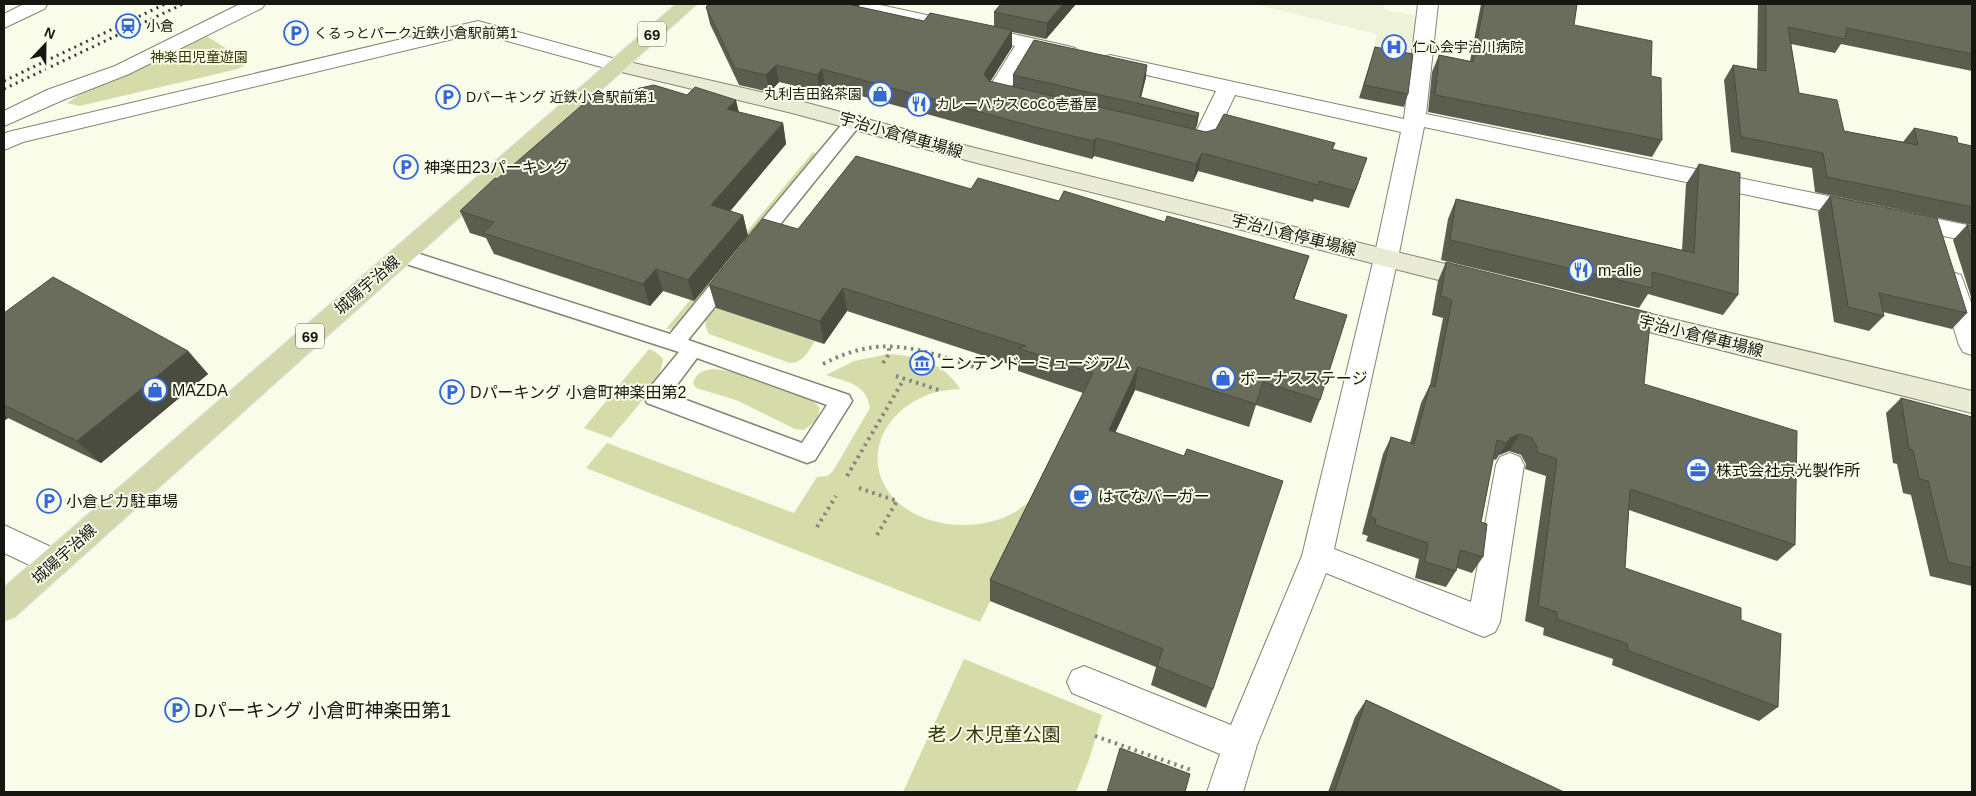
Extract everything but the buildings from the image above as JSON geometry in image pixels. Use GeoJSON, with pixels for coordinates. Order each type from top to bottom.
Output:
{"type":"FeatureCollection","features":[{"type":"Feature","properties":{"kind":"main road","name":"城陽宇治線"},"geometry":{"type":"LineString","coordinates":[[4,608],[687,4]]}},
{"type":"Feature","properties":{"kind":"main road","name":"宇治小倉停車場線"},"geometry":{"type":"LineString","coordinates":[[616,65],[854,122],[973,155],[1502,287]]}},
{"type":"Feature","properties":{"kind":"main road","name":"宇治小倉停車場線"},"geometry":{"type":"LineString","coordinates":[[1588,308],[1972,402]]}},
{"type":"Feature","properties":{"kind":"street"},"geometry":{"type":"LineString","coordinates":[[4,22],[37,5],[34,4]]}},
{"type":"Feature","properties":{"kind":"street"},"geometry":{"type":"LineString","coordinates":[[4,119],[55,95],[122,70],[255,4]]}},
{"type":"Feature","properties":{"kind":"street"},"geometry":{"type":"LineString","coordinates":[[850,4],[1228,87],[1972,234]]}},
{"type":"Feature","properties":{"kind":"street"},"geometry":{"type":"LineString","coordinates":[[1227,788],[1240,746],[1317,556],[1386,258],[1414,123],[1428,4]]}},
{"type":"Feature","properties":{"kind":"street"},"geometry":{"type":"LineString","coordinates":[[4,143],[16,137],[478,27],[616,65]]}},
{"type":"Feature","properties":{"kind":"street"},"geometry":{"type":"LineString","coordinates":[[1027,43],[997,92],[1044,103]]}},
{"type":"Feature","properties":{"kind":"street"},"geometry":{"type":"LineString","coordinates":[[1156,130],[1203,141],[1228,87]]}},
{"type":"Feature","properties":{"kind":"street"},"geometry":{"type":"LineString","coordinates":[[1935,227],[1972,345]]}},
{"type":"Feature","properties":{"kind":"street"},"geometry":{"type":"LineString","coordinates":[[1317,556],[1484,622],[1510,465]]}},
{"type":"Feature","properties":{"kind":"street"},"geometry":{"type":"LineString","coordinates":[[4,538],[54,563]]}},
{"type":"Feature","properties":{"kind":"street"},"geometry":{"type":"LineString","coordinates":[[1084,682],[1240,746]]}},
{"type":"Feature","properties":{"kind":"lane"},"geometry":{"type":"LineString","coordinates":[[402,255],[683,346],[841,400],[807,454],[655,397],[683,346],[854,122]]}},
{"type":"Feature","properties":{"kind":"path"},"geometry":{"type":"LineString","coordinates":[[820,366],[842,352],[869,345],[888,345],[913,348],[983,370]]}},
{"type":"Feature","properties":{"kind":"path"},"geometry":{"type":"LineString","coordinates":[[883,363],[889,354],[888,345]]}},
{"type":"Feature","properties":{"kind":"path"},"geometry":{"type":"LineString","coordinates":[[896,376],[942,391]]}},
{"type":"Feature","properties":{"kind":"path"},"geometry":{"type":"LineString","coordinates":[[848,476],[904,379]]}},
{"type":"Feature","properties":{"kind":"path"},"geometry":{"type":"LineString","coordinates":[[859,488],[897,501],[877,535]]}},
{"type":"Feature","properties":{"kind":"path"},"geometry":{"type":"LineString","coordinates":[[817,527],[836,496]]}},
{"type":"Feature","properties":{"kind":"path"},"geometry":{"type":"LineString","coordinates":[[1095,736],[1227,788]]}},
{"type":"Feature","properties":{"kind":"shaded area","name":"仁心会宇治川病院"},"geometry":{"type":"Polygon","coordinates":[[[1254,4],[1385,4],[1383,9],[1416,16],[1412,67],[1371,59],[1377,34],[1254,4]]]}},
{"type":"Feature","properties":{"kind":"green space","name":"神楽田児童遊園"},"geometry":{"type":"Polygon","coordinates":[[[200,32],[243,59],[246,64],[238,69],[79,106],[67,103],[108,76],[200,32]]]}},
{"type":"Feature","properties":{"kind":"green space"},"geometry":{"type":"Polygon","coordinates":[[[813,152],[818,154],[677,329],[666,329],[813,152]]]}},
{"type":"Feature","properties":{"kind":"green space"},"geometry":{"type":"Polygon","coordinates":[[[712,307],[815,341],[802,359],[795,363],[790,363],[709,334],[706,320],[712,307]]]}},
{"type":"Feature","properties":{"kind":"green space"},"geometry":{"type":"Polygon","coordinates":[[[649,349],[663,359],[661,369],[650,390],[634,411],[611,438],[584,428],[649,349]]]}},
{"type":"Feature","properties":{"kind":"green space"},"geometry":{"type":"Polygon","coordinates":[[[889,354],[929,362],[946,373],[960,389],[932,393],[910,404],[890,422],[883,434],[879,446],[879,472],[885,486],[896,500],[910,511],[926,519],[963,525],[982,524],[1015,512],[1033,498],[1048,481],[980,622],[586,468],[607,443],[794,513],[817,477],[827,476],[833,471],[870,408],[868,400],[860,388],[826,375],[854,361],[889,354]]]}},
{"type":"Feature","properties":{"kind":"green space"},"geometry":{"type":"Polygon","coordinates":[[[713,369],[752,377],[814,402],[820,408],[817,420],[804,430],[795,429],[736,400],[696,388],[693,383],[698,374],[713,369]]]}},
{"type":"Feature","properties":{"kind":"green space","name":"老ノ木児童公園"},"geometry":{"type":"Polygon","coordinates":[[[964,659],[1102,715],[1090,757],[1076,792],[903,792],[964,659]]]}},
{"type":"Feature","properties":{"kind":"railway"},"geometry":{"type":"LineString","coordinates":[[4,81],[165,4]]}},
{"type":"Feature","properties":{"kind":"railway"},"geometry":{"type":"LineString","coordinates":[[4,89],[183,4]]}},
{"type":"Feature","properties":{"kind":"place","name":"小倉"},"geometry":{"type":"Point","coordinates":[128,26]}},
{"type":"Feature","properties":{"kind":"place","name":"くるっとパーク近鉄小倉駅前第1"},"geometry":{"type":"Point","coordinates":[296,33]}},
{"type":"Feature","properties":{"kind":"place","name":"仁心会宇治川病院"},"geometry":{"type":"Point","coordinates":[1394,47]}},
{"type":"Feature","properties":{"kind":"place","name":"丸利吉田銘茶園"},"geometry":{"type":"Point","coordinates":[880,94]}},
{"type":"Feature","properties":{"kind":"place","name":"Dパーキング 近鉄小倉駅前第1"},"geometry":{"type":"Point","coordinates":[448,97]}},
{"type":"Feature","properties":{"kind":"place","name":"カレーハウスCoCo壱番屋"},"geometry":{"type":"Point","coordinates":[919,104]}},
{"type":"Feature","properties":{"kind":"place","name":"神楽田23パーキング"},"geometry":{"type":"Point","coordinates":[406,167]}},
{"type":"Feature","properties":{"kind":"place","name":"m-alie"},"geometry":{"type":"Point","coordinates":[1581,270]}},
{"type":"Feature","properties":{"kind":"place","name":"ニンテンドーミュージアム"},"geometry":{"type":"Point","coordinates":[922,363]}},
{"type":"Feature","properties":{"kind":"place","name":"ボーナスステージ"},"geometry":{"type":"Point","coordinates":[1223,378]}},
{"type":"Feature","properties":{"kind":"place","name":"MAZDA"},"geometry":{"type":"Point","coordinates":[155,390]}},
{"type":"Feature","properties":{"kind":"place","name":"Dパーキング 小倉町神楽田第2"},"geometry":{"type":"Point","coordinates":[452,392]}},
{"type":"Feature","properties":{"kind":"place","name":"株式会社京光製作所"},"geometry":{"type":"Point","coordinates":[1698,470]}},
{"type":"Feature","properties":{"kind":"place","name":"はてなバーガー"},"geometry":{"type":"Point","coordinates":[1081,496]}},
{"type":"Feature","properties":{"kind":"place","name":"小倉ピカ駐車場"},"geometry":{"type":"Point","coordinates":[49,501]}},
{"type":"Feature","properties":{"kind":"place","name":"Dパーキング 小倉町神楽田第1"},"geometry":{"type":"Point","coordinates":[177,710]}}]}
